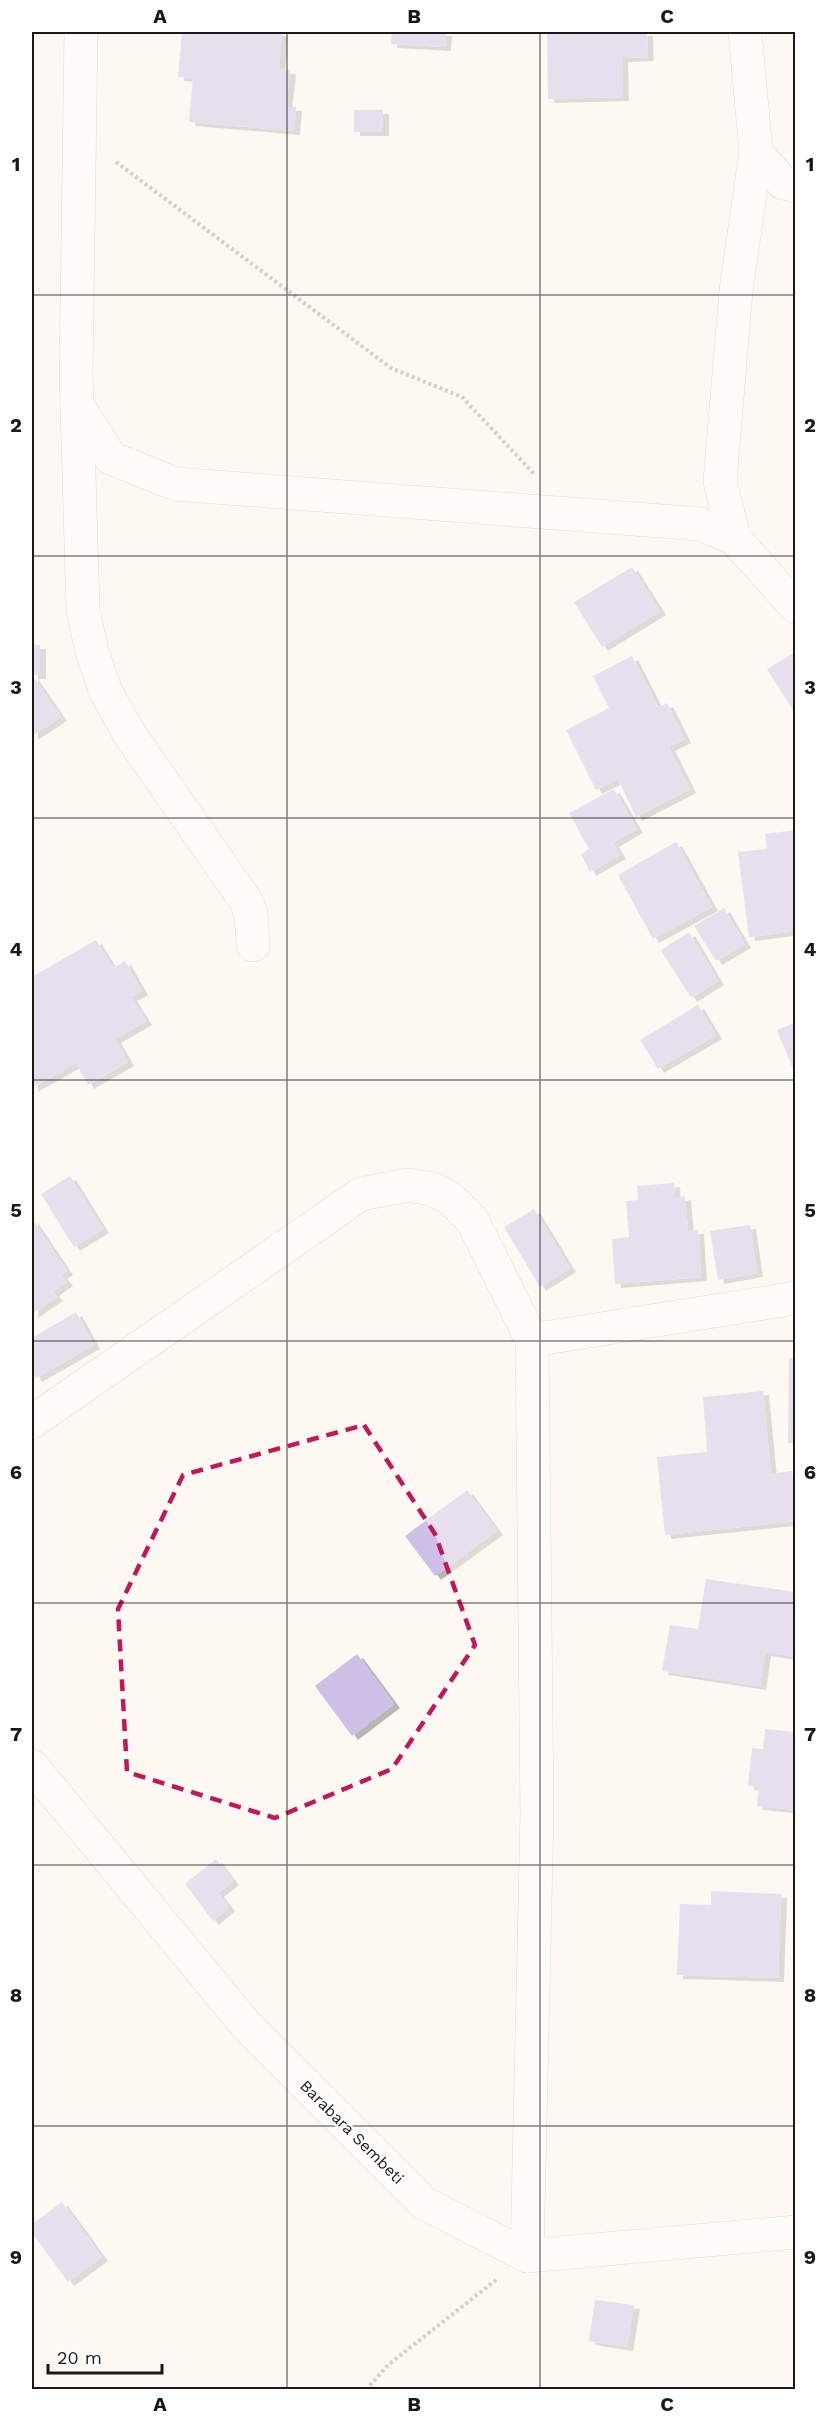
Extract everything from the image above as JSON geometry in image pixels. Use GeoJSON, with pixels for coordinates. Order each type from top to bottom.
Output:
{"type":"FeatureCollection","features":[{"type":"Feature","properties":{"kind":"street"},"geometry":{"type":"LineString","coordinates":[[81,32],[76,404],[83,610],[92,652],[106,692],[130,735],[246,901],[251,914],[253,945]]}},
{"type":"Feature","properties":{"kind":"street"},"geometry":{"type":"LineString","coordinates":[[734,538],[720,481],[736,291],[756,152],[745,32]]}},
{"type":"Feature","properties":{"kind":"street"},"geometry":{"type":"LineString","coordinates":[[756,152],[783,183],[795,186]]}},
{"type":"Feature","properties":{"kind":"street"},"geometry":{"type":"LineString","coordinates":[[76,404],[111,458],[175,484],[700,525],[734,538],[795,607]]}},
{"type":"Feature","properties":{"kind":"street"},"geometry":{"type":"LineString","coordinates":[[32,1422],[361,1194],[408,1185],[433,1189],[451,1199],[472,1220],[532,1340],[537,1814],[527,2256],[795,2232]]}},
{"type":"Feature","properties":{"kind":"street"},"geometry":{"type":"LineString","coordinates":[[532,1340],[795,1298]]}},
{"type":"Feature","properties":{"kind":"street","name":"Barabara Sembeti"},"geometry":{"type":"LineString","coordinates":[[32,1766],[247,2026],[424,2203],[527,2256]]}},
{"type":"Feature","properties":{"kind":"path"},"geometry":{"type":"LineString","coordinates":[[80,134],[391,368],[462,398],[540,480]]}},
{"type":"Feature","properties":{"kind":"path"},"geometry":{"type":"LineString","coordinates":[[366,2390],[388,2365],[527,2256]]}},
{"type":"Feature","properties":{"kind":"highlighted area"},"geometry":{"type":"Polygon","coordinates":[[[364,1425],[435,1534],[475,1645],[392,1769],[275,1818],[127,1772],[118,1609],[183,1475],[364,1425]]]}},
{"type":"Feature","properties":{"kind":"building"},"geometry":{"type":"Polygon","coordinates":[[[182,32],[282,32],[279,69],[290,70],[286,107],[296,107],[294,131],[189,122],[193,78],[178,77],[182,32]]]}},
{"type":"Feature","properties":{"kind":"building"},"geometry":{"type":"Polygon","coordinates":[[[392,32],[446,32],[445,47],[391,44],[392,32]]]}},
{"type":"Feature","properties":{"kind":"building"},"geometry":{"type":"Polygon","coordinates":[[[547,32],[647,32],[648,57],[622,58],[623,97],[548,99],[547,32]]]}},
{"type":"Feature","properties":{"kind":"building"},"geometry":{"type":"Polygon","coordinates":[[[354,110],[383,110],[383,132],[354,132],[354,110]]]}},
{"type":"Feature","properties":{"kind":"building"},"geometry":{"type":"Polygon","coordinates":[[[632,567],[660,611],[602,647],[574,602],[632,567]]]}},
{"type":"Feature","properties":{"kind":"building"},"geometry":{"type":"Polygon","coordinates":[[[32,645],[40,645],[40,675],[32,675],[32,645]]]}},
{"type":"Feature","properties":{"kind":"building"},"geometry":{"type":"Polygon","coordinates":[[[794,653],[796,655],[796,715],[767,669],[794,653]]]}},
{"type":"Feature","properties":{"kind":"building"},"geometry":{"type":"Polygon","coordinates":[[[632,656],[658,707],[667,703],[685,739],[669,747],[690,789],[636,817],[618,779],[596,790],[566,730],[609,708],[593,676],[632,656]]]}},
{"type":"Feature","properties":{"kind":"building"},"geometry":{"type":"Polygon","coordinates":[[[32,675],[61,717],[32,736],[32,675]]]}},
{"type":"Feature","properties":{"kind":"building"},"geometry":{"type":"Polygon","coordinates":[[[614,789],[637,829],[613,843],[620,855],[590,872],[581,854],[589,849],[569,813],[614,789]]]}},
{"type":"Feature","properties":{"kind":"building"},"geometry":{"type":"Polygon","coordinates":[[[796,830],[796,931],[749,937],[738,852],[767,849],[765,834],[796,830]]]}},
{"type":"Feature","properties":{"kind":"building"},"geometry":{"type":"Polygon","coordinates":[[[676,842],[712,907],[653,939],[618,875],[676,842]]]}},
{"type":"Feature","properties":{"kind":"building"},"geometry":{"type":"Polygon","coordinates":[[[724,908],[745,944],[716,961],[694,926],[724,908]]]}},
{"type":"Feature","properties":{"kind":"building"},"geometry":{"type":"Polygon","coordinates":[[[689,932],[718,981],[691,998],[661,950],[689,932]]]}},
{"type":"Feature","properties":{"kind":"building"},"geometry":{"type":"Polygon","coordinates":[[[96,940],[113,968],[125,961],[142,991],[131,997],[146,1021],[115,1039],[128,1062],[88,1085],[76,1063],[32,1088],[32,977],[96,940]]]}},
{"type":"Feature","properties":{"kind":"building"},"geometry":{"type":"Polygon","coordinates":[[[698,1005],[716,1035],[658,1069],[640,1040],[698,1005]]]}},
{"type":"Feature","properties":{"kind":"building"},"geometry":{"type":"Polygon","coordinates":[[[796,1022],[796,1074],[795,1074],[777,1030],[796,1022]]]}},
{"type":"Feature","properties":{"kind":"building"},"geometry":{"type":"Polygon","coordinates":[[[70,1176],[103,1229],[74,1247],[41,1194],[70,1176]]]}},
{"type":"Feature","properties":{"kind":"building"},"geometry":{"type":"Polygon","coordinates":[[[674,1183],[675,1198],[685,1196],[688,1231],[698,1230],[701,1277],[615,1284],[612,1239],[629,1237],[626,1201],[638,1200],[637,1186],[674,1183]]]}},
{"type":"Feature","properties":{"kind":"building"},"geometry":{"type":"Polygon","coordinates":[[[534,1209],[570,1268],[540,1287],[504,1227],[534,1209]]]}},
{"type":"Feature","properties":{"kind":"building"},"geometry":{"type":"Polygon","coordinates":[[[32,1219],[67,1271],[61,1275],[67,1282],[53,1292],[57,1297],[32,1314],[32,1219]]]}},
{"type":"Feature","properties":{"kind":"building"},"geometry":{"type":"Polygon","coordinates":[[[750,1225],[757,1273],[718,1280],[710,1231],[750,1225]]]}},
{"type":"Feature","properties":{"kind":"building"},"geometry":{"type":"Polygon","coordinates":[[[76,1312],[94,1345],[36,1378],[32,1371],[32,1338],[76,1312]]]}},
{"type":"Feature","properties":{"kind":"building"},"geometry":{"type":"Polygon","coordinates":[[[789,1358],[796,1358],[796,1443],[788,1443],[789,1358]]]}},
{"type":"Feature","properties":{"kind":"building"},"geometry":{"type":"Polygon","coordinates":[[[763,1391],[771,1474],[792,1471],[796,1521],[665,1535],[657,1457],[707,1452],[703,1397],[763,1391]]]}},
{"type":"Feature","properties":{"kind":"building"},"geometry":{"type":"Polygon","coordinates":[[[467,1490],[497,1531],[435,1576],[405,1536],[467,1490]]]}},
{"type":"Feature","properties":{"kind":"building"},"geometry":{"type":"Polygon","coordinates":[[[706,1579],[796,1592],[796,1657],[765,1652],[760,1686],[662,1671],[670,1625],[698,1629],[706,1579]]]}},
{"type":"Feature","properties":{"kind":"building"},"geometry":{"type":"Polygon","coordinates":[[[357,1654],[394,1704],[352,1736],[315,1686],[357,1654]]]}},
{"type":"Feature","properties":{"kind":"building"},"geometry":{"type":"Polygon","coordinates":[[[765,1729],[796,1732],[796,1810],[757,1806],[759,1787],[748,1786],[752,1748],[763,1749],[765,1729]]]}},
{"type":"Feature","properties":{"kind":"building"},"geometry":{"type":"Polygon","coordinates":[[[216,1859],[233,1881],[218,1893],[229,1907],[213,1921],[185,1884],[216,1859]]]}},
{"type":"Feature","properties":{"kind":"building"},"geometry":{"type":"Polygon","coordinates":[[[711,1891],[781,1894],[778,1978],[677,1975],[680,1904],[711,1905],[711,1891]]]}},
{"type":"Feature","properties":{"kind":"building"},"geometry":{"type":"Polygon","coordinates":[[[62,2202],[102,2257],[68,2282],[32,2233],[32,2224],[62,2202]]]}},
{"type":"Feature","properties":{"kind":"building"},"geometry":{"type":"Polygon","coordinates":[[[595,2300],[634,2305],[627,2347],[589,2341],[595,2300]]]}}]}
